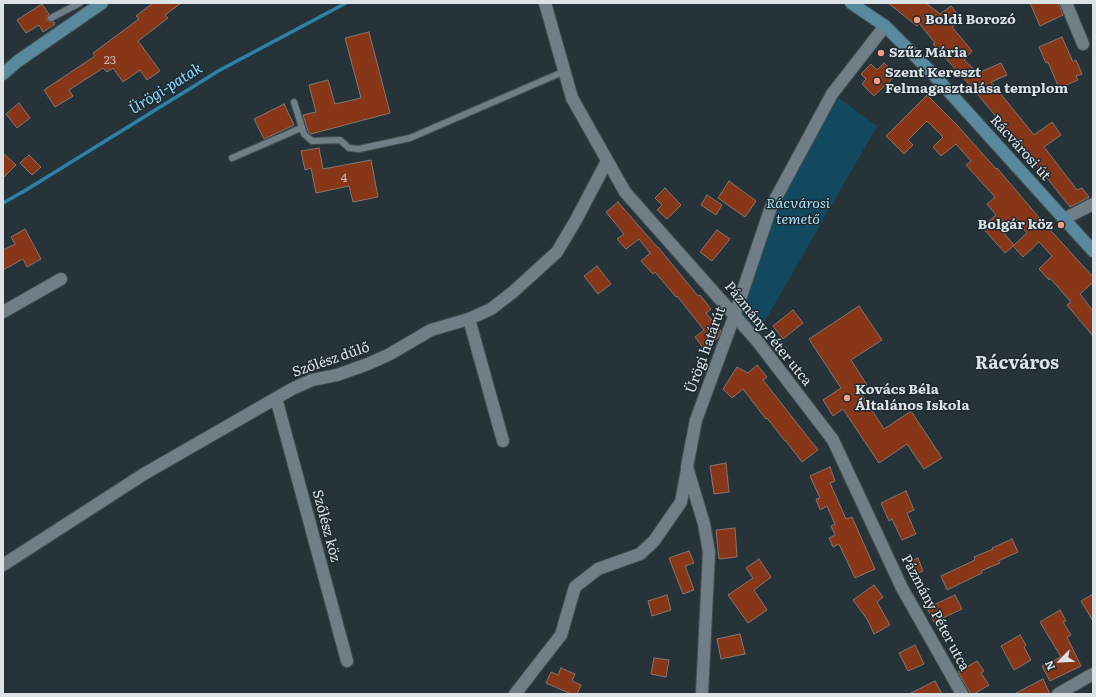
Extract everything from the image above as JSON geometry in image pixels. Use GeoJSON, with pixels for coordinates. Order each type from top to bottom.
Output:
{"type":"FeatureCollection","features":[{"type":"Feature","properties":{"kind":"street"},"geometry":{"type":"LineString","coordinates":[[3,74],[18,61],[102,3]]}},
{"type":"Feature","properties":{"kind":"street","name":"Pázmány Péter utca"},"geometry":{"type":"LineString","coordinates":[[545,3],[572,98],[624,192],[735,314],[832,440],[902,588],[962,694]]}},
{"type":"Feature","properties":{"kind":"street","name":"Rácvárosi út"},"geometry":{"type":"LineString","coordinates":[[851,3],[885,26],[933,74],[1093,251]]}},
{"type":"Feature","properties":{"kind":"street"},"geometry":{"type":"LineString","coordinates":[[1066,3],[1083,44]]}},
{"type":"Feature","properties":{"kind":"street","name":"Ürögi határút"},"geometry":{"type":"LineString","coordinates":[[702,694],[709,552],[704,524],[687,467],[696,420],[735,314],[771,207],[832,94],[885,26]]}},
{"type":"Feature","properties":{"kind":"street","name":"Szőlész dűlő"},"geometry":{"type":"LineString","coordinates":[[3,565],[144,474],[292,389],[312,380],[337,375],[368,364],[390,354],[431,330],[469,320],[491,310],[557,252],[608,161]]}},
{"type":"Feature","properties":{"kind":"street"},"geometry":{"type":"LineString","coordinates":[[1064,219],[1093,204]]}},
{"type":"Feature","properties":{"kind":"street"},"geometry":{"type":"LineString","coordinates":[[3,312],[61,279]]}},
{"type":"Feature","properties":{"kind":"street"},"geometry":{"type":"LineString","coordinates":[[469,320],[503,440]]}},
{"type":"Feature","properties":{"kind":"street","name":"Szőlész köz"},"geometry":{"type":"LineString","coordinates":[[276,398],[347,661]]}},
{"type":"Feature","properties":{"kind":"street"},"geometry":{"type":"LineString","coordinates":[[515,694],[561,635],[575,587],[598,569],[640,554],[654,541],[681,502],[687,467]]}},
{"type":"Feature","properties":{"kind":"street"},"geometry":{"type":"LineString","coordinates":[[1058,694],[1093,674]]}},
{"type":"Feature","properties":{"kind":"lane"},"geometry":{"type":"LineString","coordinates":[[51,18],[80,3]]}},
{"type":"Feature","properties":{"kind":"lane"},"geometry":{"type":"LineString","coordinates":[[294,102],[301,128],[304,134],[312,141],[340,140],[349,148],[359,149],[410,138],[565,71]]}},
{"type":"Feature","properties":{"kind":"lane"},"geometry":{"type":"LineString","coordinates":[[232,158],[301,128]]}},
{"type":"Feature","properties":{"kind":"green space","name":"Rácvárosi temető"},"geometry":{"type":"Polygon","coordinates":[[[836,96],[877,126],[758,333],[736,311],[771,207],[836,96]]]}},
{"type":"Feature","properties":{"kind":"building"},"geometry":{"type":"Polygon","coordinates":[[[153,3],[181,3],[165,15],[168,18],[138,41],[160,71],[147,80],[140,70],[123,82],[113,68],[107,72],[103,68],[69,90],[73,96],[55,107],[44,90],[95,56],[93,53],[139,19],[136,16],[153,3]]]}},
{"type":"Feature","properties":{"kind":"building"},"geometry":{"type":"Polygon","coordinates":[[[888,3],[926,3],[940,14],[951,6],[962,20],[952,27],[972,51],[964,60],[978,73],[1001,63],[1007,75],[991,82],[1034,135],[1052,122],[1061,135],[1044,147],[1077,190],[1082,188],[1089,197],[1070,207],[1019,140],[1017,142],[975,91],[933,44],[935,43],[919,23],[917,26],[888,3]]]}},
{"type":"Feature","properties":{"kind":"building"},"geometry":{"type":"Polygon","coordinates":[[[1030,3],[1058,3],[1063,15],[1040,26],[1030,3]]]}},
{"type":"Feature","properties":{"kind":"building"},"geometry":{"type":"Polygon","coordinates":[[[42,4],[49,14],[47,20],[54,22],[55,24],[43,32],[39,25],[26,33],[17,20],[42,4]]]}},
{"type":"Feature","properties":{"kind":"building"},"geometry":{"type":"Polygon","coordinates":[[[369,32],[390,113],[311,134],[308,131],[303,115],[316,112],[309,85],[328,80],[335,104],[361,98],[345,38],[369,32]]]}},
{"type":"Feature","properties":{"kind":"building"},"geometry":{"type":"Polygon","coordinates":[[[1062,37],[1073,62],[1076,60],[1082,74],[1076,76],[1078,80],[1059,88],[1048,62],[1046,63],[1039,47],[1062,37]]]}},
{"type":"Feature","properties":{"kind":"building","name":"Szent Kereszt Felmagasztalása templom"},"geometry":{"type":"Polygon","coordinates":[[[884,63],[896,75],[874,96],[862,84],[866,79],[861,74],[871,64],[877,70],[884,63]]]}},
{"type":"Feature","properties":{"kind":"building"},"geometry":{"type":"Polygon","coordinates":[[[927,95],[957,125],[996,169],[997,168],[1042,221],[1093,277],[1093,282],[1080,294],[1093,311],[1093,336],[1067,305],[1071,302],[1050,278],[1049,280],[1039,269],[1052,256],[1039,242],[1023,257],[1013,246],[1027,233],[1015,219],[1002,231],[1014,245],[1005,253],[982,227],[996,215],[987,204],[995,197],[966,165],[971,161],[956,144],[941,156],[933,147],[943,137],[927,121],[908,140],[913,145],[904,154],[886,136],[927,95]]]}},
{"type":"Feature","properties":{"kind":"building"},"geometry":{"type":"Polygon","coordinates":[[[19,103],[30,118],[17,128],[6,114],[19,103]]]}},
{"type":"Feature","properties":{"kind":"building"},"geometry":{"type":"Polygon","coordinates":[[[284,104],[294,125],[264,139],[254,119],[284,104]]]}},
{"type":"Feature","properties":{"kind":"building"},"geometry":{"type":"Polygon","coordinates":[[[319,148],[323,169],[371,160],[378,197],[353,202],[349,186],[316,193],[311,168],[305,170],[301,151],[319,148]]]}},
{"type":"Feature","properties":{"kind":"building"},"geometry":{"type":"Polygon","coordinates":[[[3,153],[16,165],[3,178],[3,153]]]}},
{"type":"Feature","properties":{"kind":"building"},"geometry":{"type":"Polygon","coordinates":[[[29,155],[41,167],[32,175],[20,163],[29,155]]]}},
{"type":"Feature","properties":{"kind":"building"},"geometry":{"type":"Polygon","coordinates":[[[729,181],[756,201],[745,217],[718,198],[729,181]]]}},
{"type":"Feature","properties":{"kind":"building"},"geometry":{"type":"Polygon","coordinates":[[[665,188],[681,205],[667,219],[657,210],[662,205],[655,198],[665,188]]]}},
{"type":"Feature","properties":{"kind":"building"},"geometry":{"type":"Polygon","coordinates":[[[707,195],[722,205],[716,215],[701,205],[707,195]]]}},
{"type":"Feature","properties":{"kind":"building"},"geometry":{"type":"Polygon","coordinates":[[[618,202],[658,247],[698,296],[700,295],[711,309],[706,313],[721,331],[718,338],[704,349],[695,337],[704,330],[677,296],[676,297],[655,272],[653,274],[641,261],[650,253],[639,239],[626,249],[617,239],[624,234],[606,212],[618,202]]]}},
{"type":"Feature","properties":{"kind":"building"},"geometry":{"type":"Polygon","coordinates":[[[25,229],[41,259],[27,267],[23,259],[3,270],[3,250],[15,244],[11,237],[25,229]]]}},
{"type":"Feature","properties":{"kind":"building"},"geometry":{"type":"Polygon","coordinates":[[[717,230],[730,239],[712,261],[700,252],[717,230]]]}},
{"type":"Feature","properties":{"kind":"building"},"geometry":{"type":"Polygon","coordinates":[[[597,266],[611,284],[598,294],[584,276],[597,266]]]}},
{"type":"Feature","properties":{"kind":"building"},"geometry":{"type":"Polygon","coordinates":[[[859,306],[882,340],[851,360],[867,385],[859,390],[884,429],[911,411],[942,458],[924,469],[907,444],[879,463],[843,409],[833,416],[823,400],[841,388],[809,339],[859,306]]]}},
{"type":"Feature","properties":{"kind":"building"},"geometry":{"type":"Polygon","coordinates":[[[793,310],[803,323],[783,339],[773,326],[793,310]]]}},
{"type":"Feature","properties":{"kind":"building"},"geometry":{"type":"Polygon","coordinates":[[[757,365],[767,377],[763,380],[818,450],[802,462],[743,389],[732,398],[723,389],[737,367],[748,373],[757,365]]]}},
{"type":"Feature","properties":{"kind":"building"},"geometry":{"type":"Polygon","coordinates":[[[726,463],[729,492],[714,494],[710,466],[726,463]]]}},
{"type":"Feature","properties":{"kind":"building"},"geometry":{"type":"Polygon","coordinates":[[[830,467],[835,481],[830,483],[846,519],[852,517],[875,569],[855,578],[839,544],[833,547],[829,538],[835,535],[831,526],[835,524],[827,506],[820,510],[816,499],[820,498],[810,476],[830,467]]]}},
{"type":"Feature","properties":{"kind":"building"},"geometry":{"type":"Polygon","coordinates":[[[906,491],[914,510],[907,513],[916,534],[902,540],[892,519],[889,521],[881,503],[906,491]]]}},
{"type":"Feature","properties":{"kind":"building"},"geometry":{"type":"Polygon","coordinates":[[[735,528],[737,557],[719,559],[716,530],[735,528]]]}},
{"type":"Feature","properties":{"kind":"building"},"geometry":{"type":"Polygon","coordinates":[[[1012,539],[1018,552],[998,561],[1000,563],[981,571],[982,573],[947,590],[941,576],[975,560],[974,557],[1012,539]]]}},
{"type":"Feature","properties":{"kind":"building"},"geometry":{"type":"Polygon","coordinates":[[[689,551],[694,563],[685,566],[694,590],[683,594],[669,558],[689,551]]]}},
{"type":"Feature","properties":{"kind":"building"},"geometry":{"type":"Polygon","coordinates":[[[918,558],[923,571],[916,574],[910,561],[918,558]]]}},
{"type":"Feature","properties":{"kind":"building"},"geometry":{"type":"Polygon","coordinates":[[[759,559],[771,577],[754,590],[767,610],[748,623],[728,595],[753,578],[746,568],[759,559]]]}},
{"type":"Feature","properties":{"kind":"building"},"geometry":{"type":"Polygon","coordinates":[[[874,585],[883,597],[877,602],[890,625],[874,634],[867,619],[853,600],[874,585]]]}},
{"type":"Feature","properties":{"kind":"building"},"geometry":{"type":"Polygon","coordinates":[[[1093,594],[1093,621],[1081,601],[1093,594]]]}},
{"type":"Feature","properties":{"kind":"building"},"geometry":{"type":"Polygon","coordinates":[[[667,595],[671,610],[652,616],[648,601],[667,595]]]}},
{"type":"Feature","properties":{"kind":"building"},"geometry":{"type":"Polygon","coordinates":[[[955,595],[962,609],[934,622],[927,608],[955,595]]]}},
{"type":"Feature","properties":{"kind":"building"},"geometry":{"type":"Polygon","coordinates":[[[1060,610],[1066,621],[1063,622],[1071,635],[1067,637],[1081,666],[1050,681],[1042,666],[1061,657],[1040,622],[1060,610]]]}},
{"type":"Feature","properties":{"kind":"building"},"geometry":{"type":"Polygon","coordinates":[[[740,634],[745,654],[721,659],[717,639],[740,634]]]}},
{"type":"Feature","properties":{"kind":"building"},"geometry":{"type":"Polygon","coordinates":[[[1020,635],[1026,645],[1024,647],[1031,660],[1014,670],[1001,646],[1020,635]]]}},
{"type":"Feature","properties":{"kind":"building"},"geometry":{"type":"Polygon","coordinates":[[[915,645],[924,664],[908,671],[899,653],[915,645]]]}},
{"type":"Feature","properties":{"kind":"building"},"geometry":{"type":"Polygon","coordinates":[[[654,658],[669,660],[666,677],[651,674],[654,658]]]}},
{"type":"Feature","properties":{"kind":"building"},"geometry":{"type":"Polygon","coordinates":[[[977,661],[984,671],[981,673],[989,685],[974,694],[971,694],[958,672],[977,661]]]}},
{"type":"Feature","properties":{"kind":"building"},"geometry":{"type":"Polygon","coordinates":[[[561,668],[575,674],[572,681],[581,685],[577,694],[571,694],[546,683],[551,672],[558,675],[561,668]]]}},
{"type":"Feature","properties":{"kind":"building"},"geometry":{"type":"Polygon","coordinates":[[[1043,679],[1050,694],[1014,694],[1043,679]]]}},
{"type":"Feature","properties":{"kind":"building"},"geometry":{"type":"Polygon","coordinates":[[[935,681],[942,694],[909,694],[935,681]]]}},
{"type":"Feature","properties":{"kind":"waterway","name":"Ürögi-patak"},"geometry":{"type":"LineString","coordinates":[[3,203],[220,70],[346,3]]}},
{"type":"Feature","properties":{"kind":"place","name":"Boldi Borozó"},"geometry":{"type":"Point","coordinates":[917,20]}},
{"type":"Feature","properties":{"kind":"place","name":"Szűz Mária"},"geometry":{"type":"Point","coordinates":[881,53]}},
{"type":"Feature","properties":{"kind":"place","name":"Szent Kereszt Felmagasztalása templom"},"geometry":{"type":"Point","coordinates":[877,81]}},
{"type":"Feature","properties":{"kind":"place","name":"Bolgár köz"},"geometry":{"type":"Point","coordinates":[1061,225]}},
{"type":"Feature","properties":{"kind":"place","name":"Kovács Béla Általános Iskola"},"geometry":{"type":"Point","coordinates":[847,398]}},
{"type":"Feature","properties":{"kind":"district","name":"Rácváros"},"geometry":{"type":"Point","coordinates":[1017,364]}}]}
